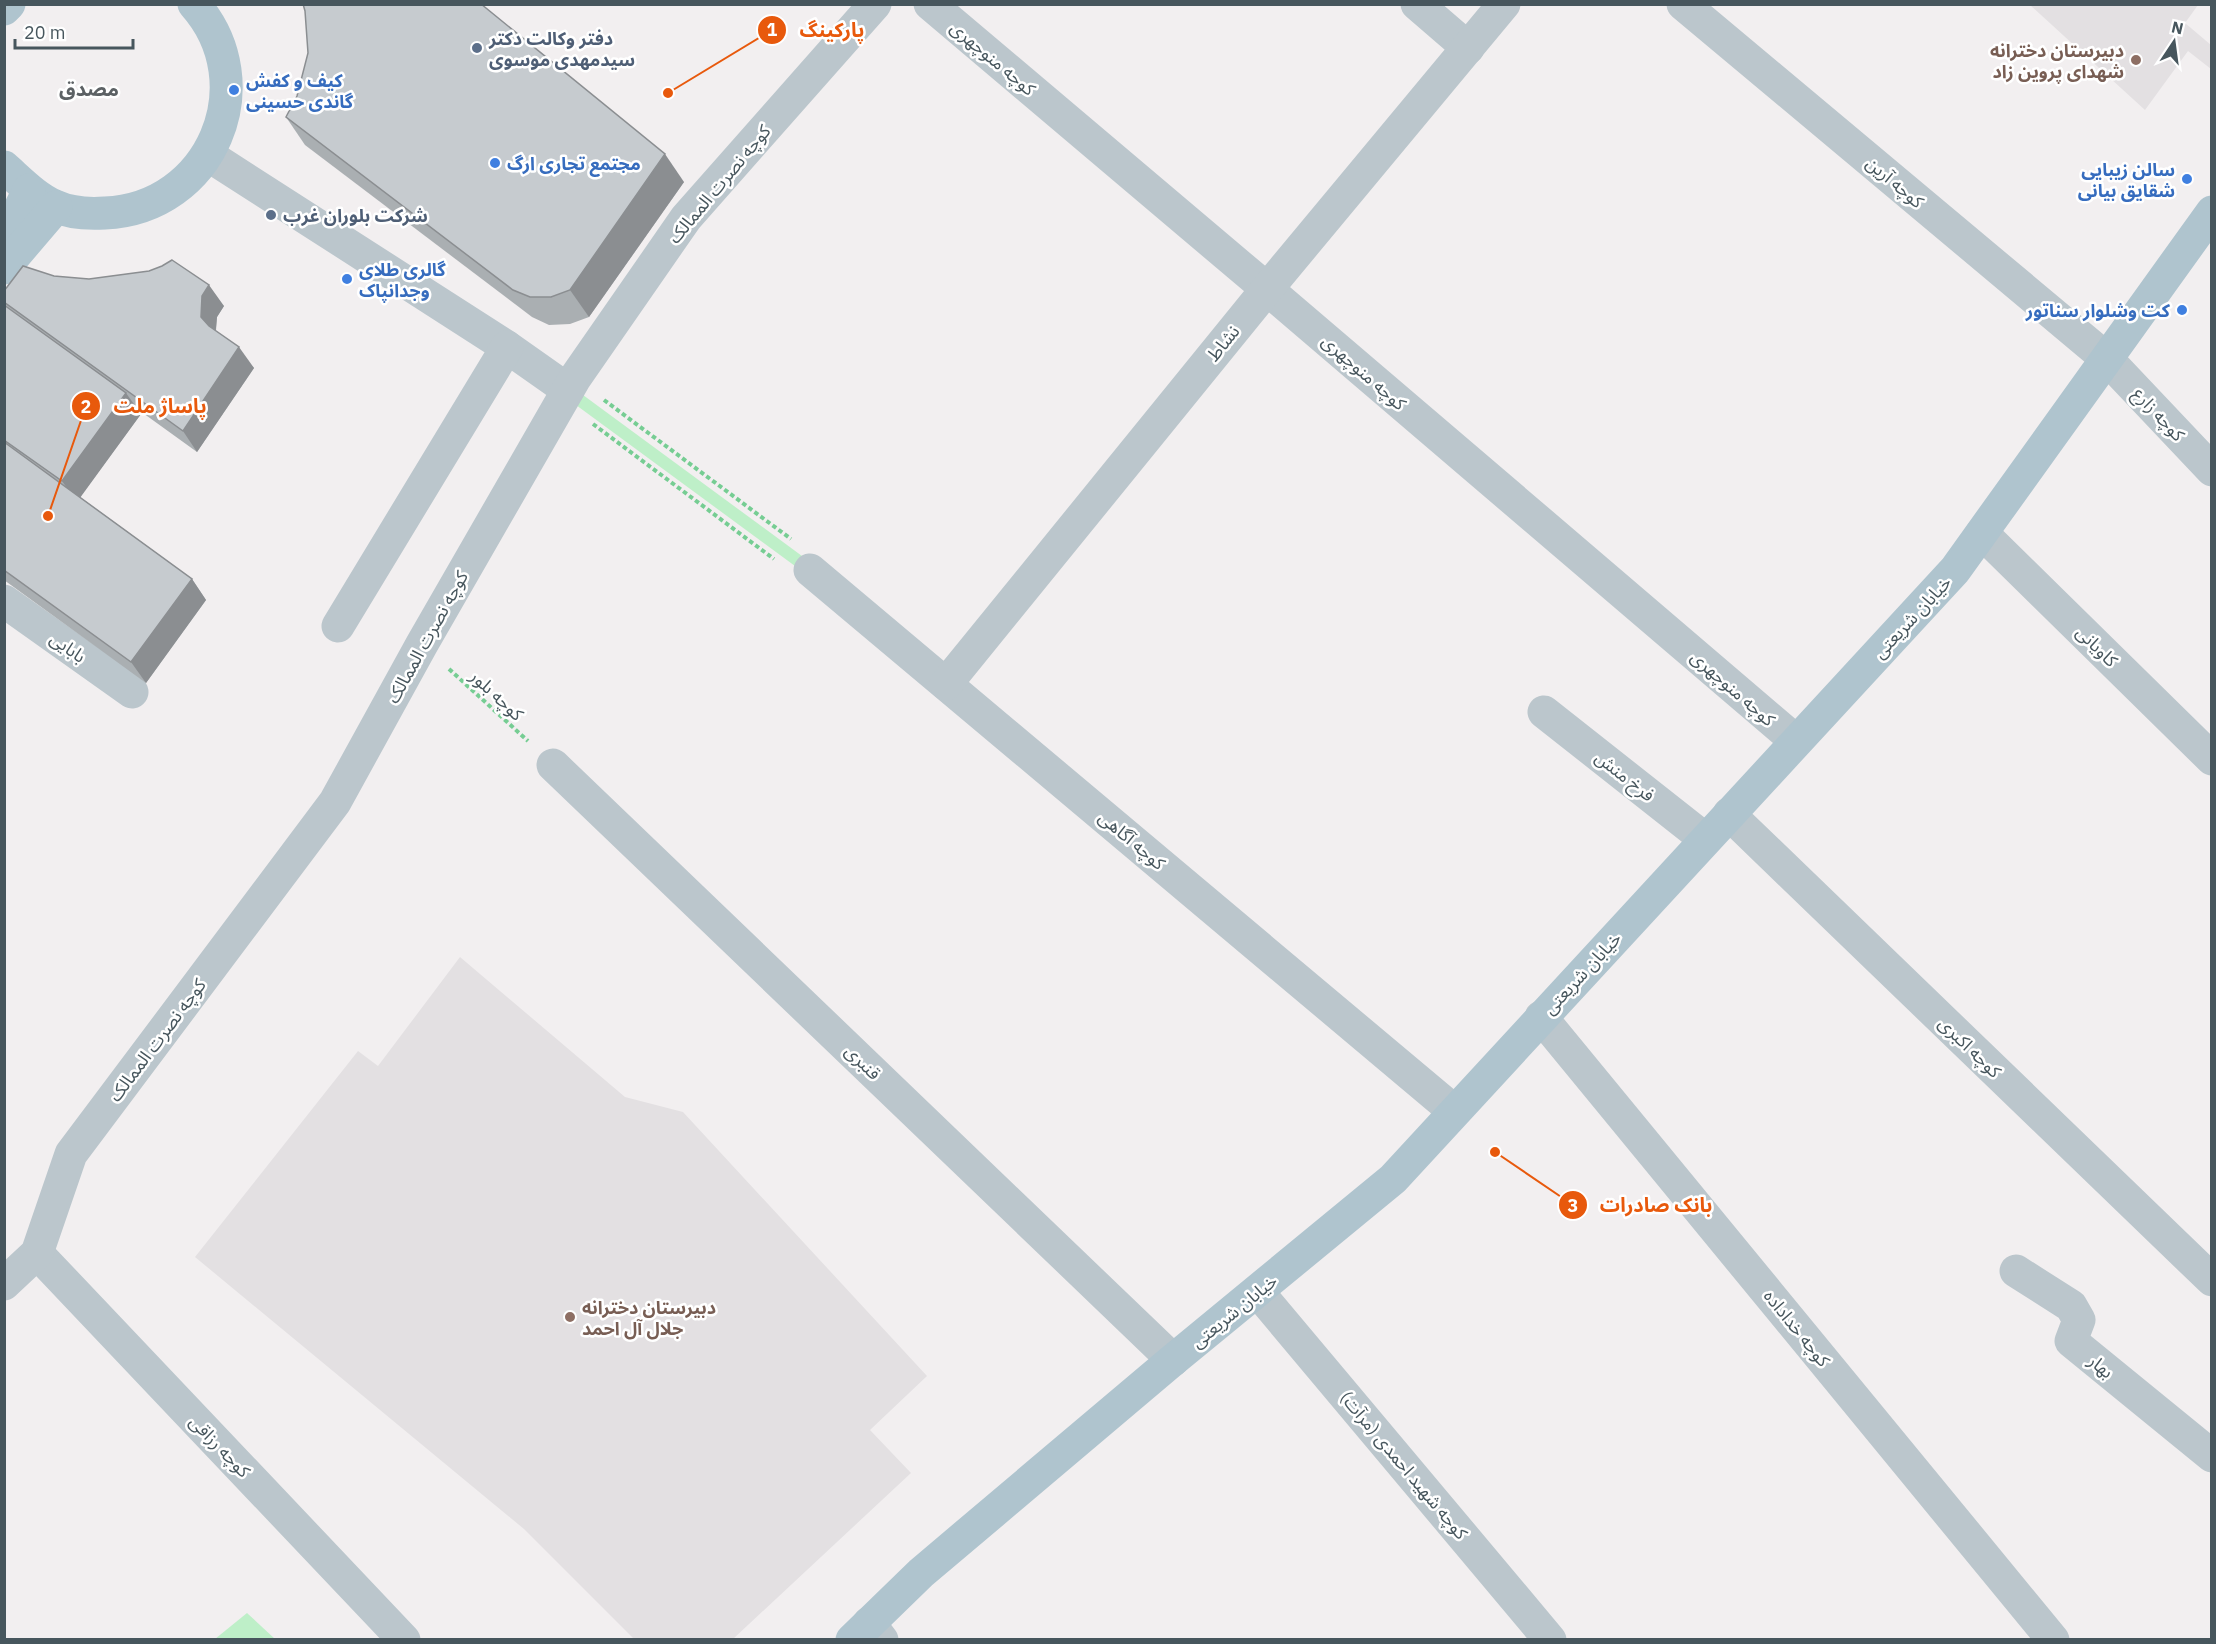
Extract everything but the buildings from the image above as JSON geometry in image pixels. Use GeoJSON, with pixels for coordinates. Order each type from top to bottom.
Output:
{"type":"FeatureCollection","features":[{"type":"Feature","properties":{"kind":"main road"},"geometry":{"type":"LineString","coordinates":[[4,9],[9,4]]}},
{"type":"Feature","properties":{"kind":"main road"},"geometry":{"type":"LineString","coordinates":[[4,167],[42,198],[90,214],[124,212],[157,201],[186,182],[208,155],[223,118],[226,79],[217,40],[195,5]]}},
{"type":"Feature","properties":{"kind":"main road"},"geometry":{"type":"LineString","coordinates":[[4,241],[42,198]]}},
{"type":"Feature","properties":{"kind":"main road"},"geometry":{"type":"LineString","coordinates":[[4,268],[42,198]]}},
{"type":"Feature","properties":{"kind":"main road","name":"خیابان شریعتی"},"geometry":{"type":"LineString","coordinates":[[867,1634],[921,1573],[1173,1360],[1393,1179],[1955,570],[2211,212]]}},
{"type":"Feature","properties":{"kind":"street","name":"کوچه نصرت الممالک"},"geometry":{"type":"LineString","coordinates":[[4,1284],[37,1253],[71,1154],[335,802],[422,644],[568,390],[686,218],[875,4]]}},
{"type":"Feature","properties":{"kind":"street","name":"کوچه منوچهری"},"geometry":{"type":"LineString","coordinates":[[930,4],[1796,741]]}},
{"type":"Feature","properties":{"kind":"street"},"geometry":{"type":"LineString","coordinates":[[1417,4],[1468,48]]}},
{"type":"Feature","properties":{"kind":"street","name":"نشاط"},"geometry":{"type":"LineString","coordinates":[[946,684],[1267,289],[1504,4]]}},
{"type":"Feature","properties":{"kind":"street","name":"کوچه آرین"},"geometry":{"type":"LineString","coordinates":[[1683,4],[2107,359]]}},
{"type":"Feature","properties":{"kind":"street"},"geometry":{"type":"LineString","coordinates":[[208,155],[507,347],[568,390]]}},
{"type":"Feature","properties":{"kind":"street"},"geometry":{"type":"LineString","coordinates":[[338,626],[507,347]]}},
{"type":"Feature","properties":{"kind":"street","name":"کوچه زارع"},"geometry":{"type":"LineString","coordinates":[[2107,359],[2211,470]]}},
{"type":"Feature","properties":{"kind":"street","name":"کاویانی"},"geometry":{"type":"LineString","coordinates":[[1982,533],[2211,759]]}},
{"type":"Feature","properties":{"kind":"street","name":"کوچه آگاهی"},"geometry":{"type":"LineString","coordinates":[[810,570],[1454,1111]]}},
{"type":"Feature","properties":{"kind":"street","name":"بابایی"},"geometry":{"type":"LineString","coordinates":[[4,602],[132,692]]}},
{"type":"Feature","properties":{"kind":"street","name":"فرخ منش"},"geometry":{"type":"LineString","coordinates":[[1544,712],[1705,839]]}},
{"type":"Feature","properties":{"kind":"street","name":"قنبری"},"geometry":{"type":"LineString","coordinates":[[553,765],[1173,1360]]}},
{"type":"Feature","properties":{"kind":"street","name":"کوچه اکبری"},"geometry":{"type":"LineString","coordinates":[[1729,814],[2211,1280]]}},
{"type":"Feature","properties":{"kind":"street","name":"کوچه خداداده"},"geometry":{"type":"LineString","coordinates":[[1541,1017],[2053,1640]]}},
{"type":"Feature","properties":{"kind":"street","name":"کوچه رزاقی"},"geometry":{"type":"LineString","coordinates":[[37,1253],[404,1640]]}},
{"type":"Feature","properties":{"kind":"street","name":"بهار"},"geometry":{"type":"LineString","coordinates":[[2016,1271],[2071,1306],[2079,1320],[2070,1341],[2211,1456]]}},
{"type":"Feature","properties":{"kind":"street","name":"کوچه شهید احمدی (مرآت)"},"geometry":{"type":"LineString","coordinates":[[1258,1292],[1550,1640]]}},
{"type":"Feature","properties":{"kind":"path"},"geometry":{"type":"LineString","coordinates":[[568,390],[812,555],[810,570],[795,574],[568,390]]}},
{"type":"Feature","properties":{"kind":"path","name":"کوچه بلور"},"geometry":{"type":"LineString","coordinates":[[422,644],[553,765]]}},
{"type":"Feature","properties":{"kind":"shaded area","name":"دبیرستان دخترانه شهدای پروین زاد"},"geometry":{"type":"Polygon","coordinates":[[[2030,5],[2198,5],[2185,23],[2211,45],[2211,69],[2188,51],[2145,110],[2030,5]]]}},
{"type":"Feature","properties":{"kind":"shaded area","name":"دبیرستان دخترانه جلال آل احمد"},"geometry":{"type":"Polygon","coordinates":[[[460,957],[625,1097],[683,1112],[927,1376],[870,1430],[911,1473],[733,1639],[634,1639],[524,1529],[195,1257],[358,1051],[378,1066],[460,957]]]}},
{"type":"Feature","properties":{"kind":"green space"},"geometry":{"type":"Polygon","coordinates":[[[583,395],[802,556],[795,566],[576,405],[583,395]]]}},
{"type":"Feature","properties":{"kind":"green space"},"geometry":{"type":"Polygon","coordinates":[[[247,1613],[275,1639],[215,1639],[247,1613]]]}},
{"type":"Feature","properties":{"kind":"place","name":"دفتر وکالت دکتر سیدمهدی موسوی"},"geometry":{"type":"Point","coordinates":[477,48]}},
{"type":"Feature","properties":{"kind":"place","name":"دبیرستان دخترانه شهدای پروین زاد"},"geometry":{"type":"Point","coordinates":[2136,60]}},
{"type":"Feature","properties":{"kind":"place","name":"کیف و کفش گاندی حسینی"},"geometry":{"type":"Point","coordinates":[234,90]}},
{"type":"Feature","properties":{"kind":"place","name":"پارکینگ"},"geometry":{"type":"Point","coordinates":[668,93]}},
{"type":"Feature","properties":{"kind":"place","name":"مجتمع تجاری ارگ"},"geometry":{"type":"Point","coordinates":[495,163]}},
{"type":"Feature","properties":{"kind":"place","name":"سالن زیبایی شقایق بیانی"},"geometry":{"type":"Point","coordinates":[2187,179]}},
{"type":"Feature","properties":{"kind":"place","name":"شرکت بلوران غرب"},"geometry":{"type":"Point","coordinates":[271,215]}},
{"type":"Feature","properties":{"kind":"place","name":"گالری طلای وجدانپاک"},"geometry":{"type":"Point","coordinates":[347,279]}},
{"type":"Feature","properties":{"kind":"place","name":"کت وشلوار سناتور"},"geometry":{"type":"Point","coordinates":[2182,310]}},
{"type":"Feature","properties":{"kind":"place","name":"پاساژ ملت"},"geometry":{"type":"Point","coordinates":[48,516]}},
{"type":"Feature","properties":{"kind":"place","name":"بانک صادرات"},"geometry":{"type":"Point","coordinates":[1495,1152]}},
{"type":"Feature","properties":{"kind":"place","name":"دبیرستان دخترانه جلال آل احمد"},"geometry":{"type":"Point","coordinates":[570,1317]}},
{"type":"Feature","properties":{"kind":"district","name":"مصدق"},"geometry":{"type":"Point","coordinates":[89,88]}}]}
